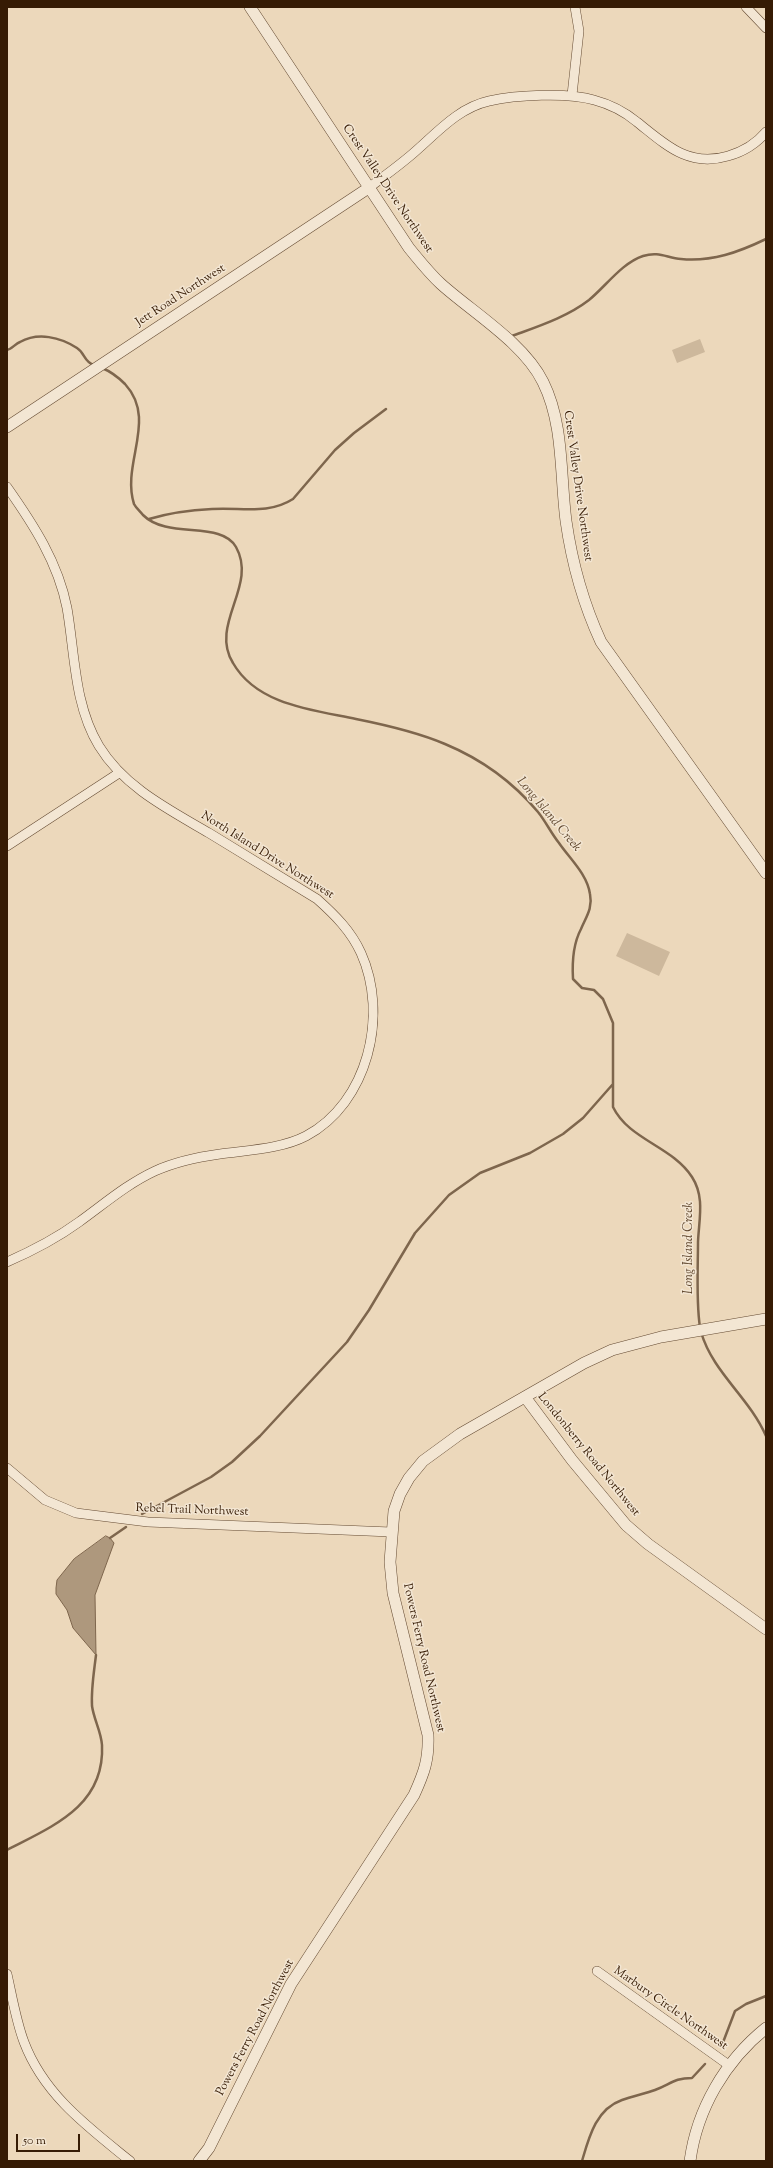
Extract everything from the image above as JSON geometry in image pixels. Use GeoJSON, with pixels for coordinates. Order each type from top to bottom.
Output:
{"type":"FeatureCollection","features":[{"type":"Feature","properties":{"kind":"street","name":"Crest Valley Drive Northwest"},"geometry":{"type":"LineString","coordinates":[[250,7],[409,248],[423,266],[442,284],[503,335],[537,372],[551,403],[557,426],[570,546],[579,586],[589,618],[601,642],[766,873]]}},
{"type":"Feature","properties":{"kind":"street"},"geometry":{"type":"LineString","coordinates":[[572,95],[579,31],[575,7]]}},
{"type":"Feature","properties":{"kind":"street"},"geometry":{"type":"LineString","coordinates":[[746,7],[766,28]]}},
{"type":"Feature","properties":{"kind":"street"},"geometry":{"type":"LineString","coordinates":[[370,187],[410,156],[452,119],[473,106],[503,98],[572,95],[594,100],[616,109],[636,121],[669,148],[684,155],[701,159],[712,159],[735,154],[755,142],[766,132]]}},
{"type":"Feature","properties":{"kind":"street","name":"Jett Road Northwest"},"geometry":{"type":"LineString","coordinates":[[7,427],[370,187]]}},
{"type":"Feature","properties":{"kind":"street","name":"North Island Drive Northwest"},"geometry":{"type":"LineString","coordinates":[[7,487],[30,520],[51,559],[66,607],[85,715],[98,746],[119,773],[147,796],[317,899],[343,924],[361,954],[371,987],[372,1012],[369,1047],[364,1068],[354,1089],[341,1108],[324,1124],[306,1136],[271,1147],[197,1158],[156,1171],[125,1188],[55,1238],[7,1262]]}},
{"type":"Feature","properties":{"kind":"street"},"geometry":{"type":"LineString","coordinates":[[7,846],[119,773]]}},
{"type":"Feature","properties":{"kind":"street","name":"Powers Ferry Road Northwest"},"geometry":{"type":"LineString","coordinates":[[199,2161],[209,2148],[291,1984],[414,1795],[426,1770],[429,1753],[428,1735],[393,1593],[390,1562],[391,1532],[394,1511],[400,1494],[410,1478],[423,1461],[460,1434],[584,1363],[612,1350],[636,1342],[766,1320]]}},
{"type":"Feature","properties":{"kind":"street","name":"Londonberry Road Northwest"},"geometry":{"type":"LineString","coordinates":[[525,1397],[572,1460],[626,1526],[648,1544],[766,1629]]}},
{"type":"Feature","properties":{"kind":"street","name":"Rebel Trail Northwest"},"geometry":{"type":"LineString","coordinates":[[7,1468],[45,1500],[76,1513],[148,1522],[391,1532]]}},
{"type":"Feature","properties":{"kind":"street","name":"Marbury Circle Northwest"},"geometry":{"type":"LineString","coordinates":[[597,1971],[730,2066]]}},
{"type":"Feature","properties":{"kind":"street"},"geometry":{"type":"LineString","coordinates":[[7,1974],[23,2041],[43,2079],[57,2098],[75,2116],[130,2161]]}},
{"type":"Feature","properties":{"kind":"street"},"geometry":{"type":"LineString","coordinates":[[690,2161],[702,2112],[709,2097],[745,2047],[766,2028]]}},
{"type":"Feature","properties":{"kind":"shaded area"},"geometry":{"type":"Polygon","coordinates":[[[700,339],[705,352],[677,363],[672,350],[700,339]]]}},
{"type":"Feature","properties":{"kind":"shaded area"},"geometry":{"type":"Polygon","coordinates":[[[627,933],[670,952],[659,976],[616,956],[627,933]]]}},
{"type":"Feature","properties":{"kind":"shaded area"},"geometry":{"type":"Polygon","coordinates":[[[106,1536],[114,1543],[95,1595],[96,1655],[73,1628],[67,1610],[56,1594],[56,1588],[57,1580],[74,1559],[106,1536]]]}},
{"type":"Feature","properties":{"kind":"waterway"},"geometry":{"type":"LineString","coordinates":[[512,336],[552,321],[580,306],[589,300],[621,269],[635,259],[654,254],[681,259],[704,259],[735,252],[766,239]]}},
{"type":"Feature","properties":{"kind":"waterway","name":"Long Island Creek"},"geometry":{"type":"LineString","coordinates":[[7,350],[27,339],[34,337],[49,337],[63,341],[77,348],[82,352],[86,360],[94,365]]}},
{"type":"Feature","properties":{"kind":"waterway","name":"Long Island Creek"},"geometry":{"type":"LineString","coordinates":[[102,368],[115,375],[125,384],[134,398],[138,412],[139,427],[131,489],[136,507],[143,515],[166,527],[219,534],[229,539],[236,547],[241,562],[241,576],[226,634],[227,648],[233,663],[243,677],[256,688],[271,697],[287,703],[412,732],[445,744],[484,764],[507,781],[528,801],[541,816],[556,839],[582,873],[588,887],[591,904],[578,935],[575,947],[573,979],[582,988],[594,990],[603,999],[613,1023],[613,1107],[629,1128],[684,1166],[692,1177],[699,1192],[698,1307],[700,1327]]}},
{"type":"Feature","properties":{"kind":"waterway"},"geometry":{"type":"LineString","coordinates":[[149,519],[164,515],[204,509],[264,509],[284,504],[293,499],[335,450],[354,433],[386,409]]}},
{"type":"Feature","properties":{"kind":"waterway"},"geometry":{"type":"LineString","coordinates":[[142,1514],[211,1477],[232,1462],[260,1436],[347,1342],[369,1310],[415,1233],[449,1195],[480,1173],[530,1153],[563,1134],[583,1118],[613,1084]]}},
{"type":"Feature","properties":{"kind":"waterway","name":"Long Island Creek"},"geometry":{"type":"LineString","coordinates":[[701,1332],[707,1347],[722,1373],[750,1409],[766,1436]]}},
{"type":"Feature","properties":{"kind":"waterway"},"geometry":{"type":"LineString","coordinates":[[110,1538],[126,1527]]}},
{"type":"Feature","properties":{"kind":"waterway"},"geometry":{"type":"LineString","coordinates":[[7,1850],[42,1832],[73,1811],[85,1799],[95,1784],[101,1766],[102,1745],[92,1706],[92,1687],[96,1655]]}},
{"type":"Feature","properties":{"kind":"waterway"},"geometry":{"type":"LineString","coordinates":[[722,2045],[735,2011],[746,2004],[766,1996]]}},
{"type":"Feature","properties":{"kind":"waterway"},"geometry":{"type":"LineString","coordinates":[[582,2161],[595,2125],[600,2117],[613,2104],[655,2090],[677,2080],[692,2078],[705,2064]]}}]}
